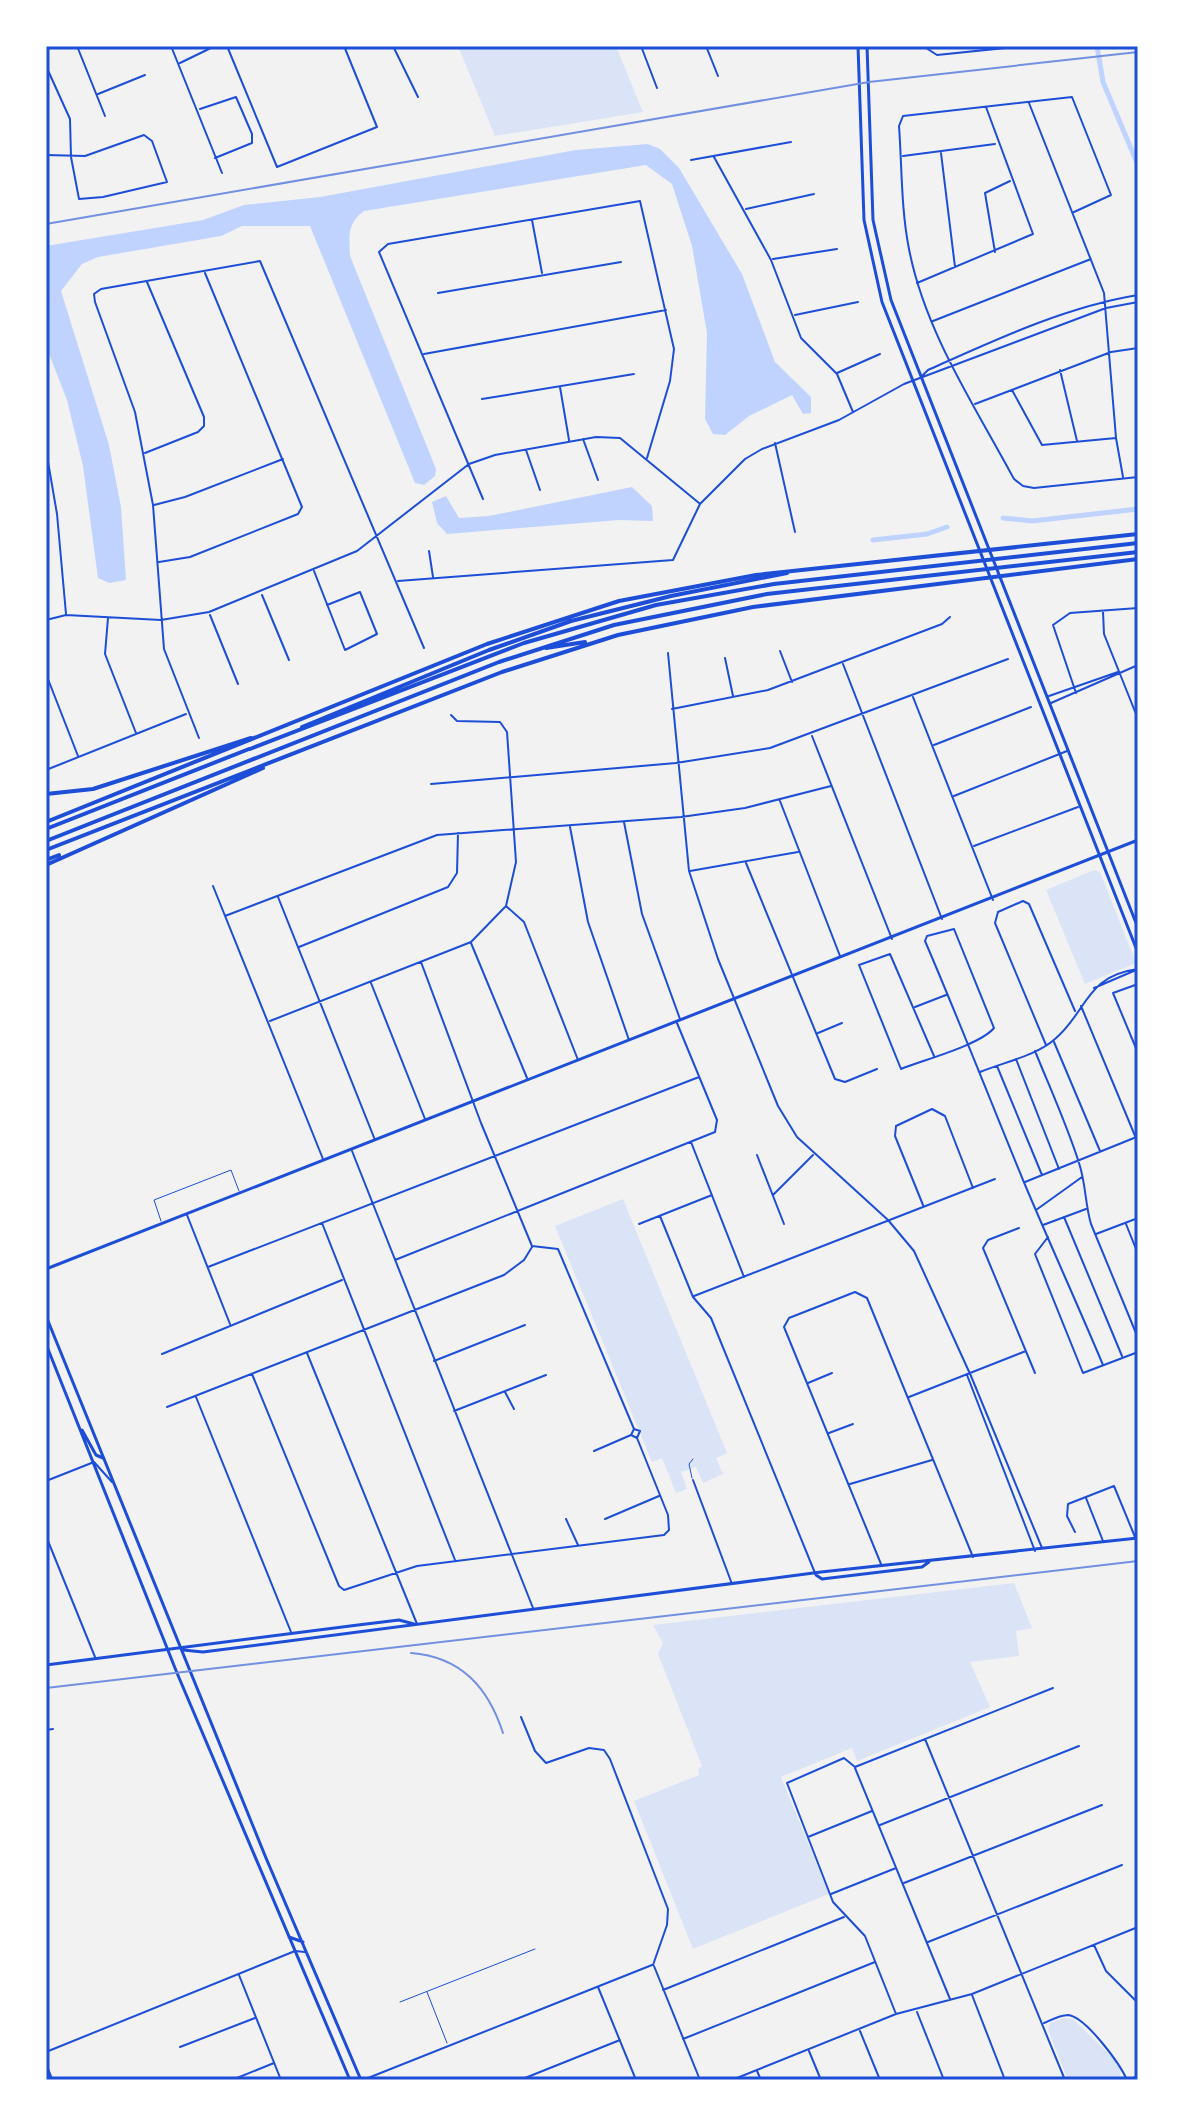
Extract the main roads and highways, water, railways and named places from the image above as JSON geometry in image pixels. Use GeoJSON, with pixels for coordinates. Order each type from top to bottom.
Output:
{"type":"FeatureCollection","features":[{"type":"Feature","properties":{"kind":"highway"},"geometry":{"type":"LineString","coordinates":[[46,822],[487,644],[570,615],[679,588],[793,571],[1138,534]]}},
{"type":"Feature","properties":{"kind":"highway"},"geometry":{"type":"LineString","coordinates":[[46,829],[532,640],[648,607],[774,584],[1138,543]]}},
{"type":"Feature","properties":{"kind":"highway"},"geometry":{"type":"LineString","coordinates":[[46,841],[532,651],[614,625],[733,599],[1138,552]]}},
{"type":"Feature","properties":{"kind":"highway"},"geometry":{"type":"LineString","coordinates":[[532,651],[753,607],[1138,559]]}},
{"type":"Feature","properties":{"kind":"highway"},"geometry":{"type":"LineString","coordinates":[[250,749],[554,627],[638,603],[773,579],[793,571]]}},
{"type":"Feature","properties":{"kind":"highway"},"geometry":{"type":"LineString","coordinates":[[46,850],[510,669],[601,639]]}},
{"type":"Feature","properties":{"kind":"highway"},"geometry":{"type":"LineString","coordinates":[[46,794],[93,789],[181,762],[241,739],[257,738]]}},
{"type":"Feature","properties":{"kind":"highway"},"geometry":{"type":"LineString","coordinates":[[46,862],[174,810],[285,756]]}},
{"type":"Feature","properties":{"kind":"main road"},"geometry":{"type":"LineString","coordinates":[[858,46],[866,231],[882,302],[1078,807],[1138,953]]}},
{"type":"Feature","properties":{"kind":"main road"},"geometry":{"type":"LineString","coordinates":[[867,46],[873,220],[891,300],[1138,928]]}},
{"type":"Feature","properties":{"kind":"main road"},"geometry":{"type":"LineString","coordinates":[[46,1269],[993,900],[1138,840]]}},
{"type":"Feature","properties":{"kind":"main road"},"geometry":{"type":"LineString","coordinates":[[1131,937],[1138,944]]}},
{"type":"Feature","properties":{"kind":"main road"},"geometry":{"type":"LineString","coordinates":[[46,1316],[180,1649],[362,2080]]}},
{"type":"Feature","properties":{"kind":"main road"},"geometry":{"type":"LineString","coordinates":[[46,1344],[168,1650],[350,2080]]}},
{"type":"Feature","properties":{"kind":"main road"},"geometry":{"type":"LineString","coordinates":[[80,1427],[96,1455],[103,1458]]}},
{"type":"Feature","properties":{"kind":"main road"},"geometry":{"type":"LineString","coordinates":[[180,1649],[203,1652],[533,1608],[816,1575],[881,1564],[930,1562],[1137,1538]]}},
{"type":"Feature","properties":{"kind":"main road"},"geometry":{"type":"LineString","coordinates":[[816,1575],[822,1579],[868,1574],[922,1567],[930,1562]]}},
{"type":"Feature","properties":{"kind":"main road"},"geometry":{"type":"LineString","coordinates":[[46,1665],[399,1620],[417,1624]]}},
{"type":"Feature","properties":{"kind":"main road"},"geometry":{"type":"LineString","coordinates":[[225,1785],[240,1794]]}},
{"type":"Feature","properties":{"kind":"main road"},"geometry":{"type":"LineString","coordinates":[[289,1937],[303,1942]]}},
{"type":"Feature","properties":{"kind":"main road"},"geometry":{"type":"LineString","coordinates":[[46,2065],[50,2078]]}},
{"type":"Feature","properties":{"kind":"water"},"geometry":{"type":"Polygon","coordinates":[[[648,144],[660,149],[679,168],[742,274],[775,362],[811,397],[811,413],[803,414],[792,395],[749,416],[725,435],[713,434],[705,419],[707,333],[692,246],[672,184],[646,165],[364,211],[354,220],[350,256],[436,469],[435,476],[424,485],[415,483],[310,226],[242,226],[221,236],[98,257],[82,264],[61,291],[109,445],[121,507],[126,580],[109,583],[98,578],[83,466],[67,400],[46,346],[46,246],[203,220],[244,205],[320,197],[576,150],[648,144]]]}},
{"type":"Feature","properties":{"kind":"water"},"geometry":{"type":"Polygon","coordinates":[[[632,487],[652,506],[653,521],[619,520],[447,534],[437,523],[432,502],[446,496],[459,518],[489,516],[632,487]]]}},
{"type":"Feature","properties":{"kind":"waterway"},"geometry":{"type":"LineString","coordinates":[[1097,46],[1103,82],[1138,165]]}},
{"type":"Feature","properties":{"kind":"waterway"},"geometry":{"type":"LineString","coordinates":[[1003,518],[1032,521],[1138,509]]}},
{"type":"Feature","properties":{"kind":"waterway"},"geometry":{"type":"LineString","coordinates":[[873,540],[927,534],[947,527]]}},
{"type":"Feature","properties":{"kind":"railway"},"geometry":{"type":"LineString","coordinates":[[46,224],[869,82],[1138,52]]}},
{"type":"Feature","properties":{"kind":"railway"},"geometry":{"type":"LineString","coordinates":[[46,1688],[1138,1561]]}},
{"type":"Feature","properties":{"kind":"railway"},"geometry":{"type":"LineString","coordinates":[[411,1653],[444,1661],[470,1677],[489,1702],[503,1733]]}}]}
